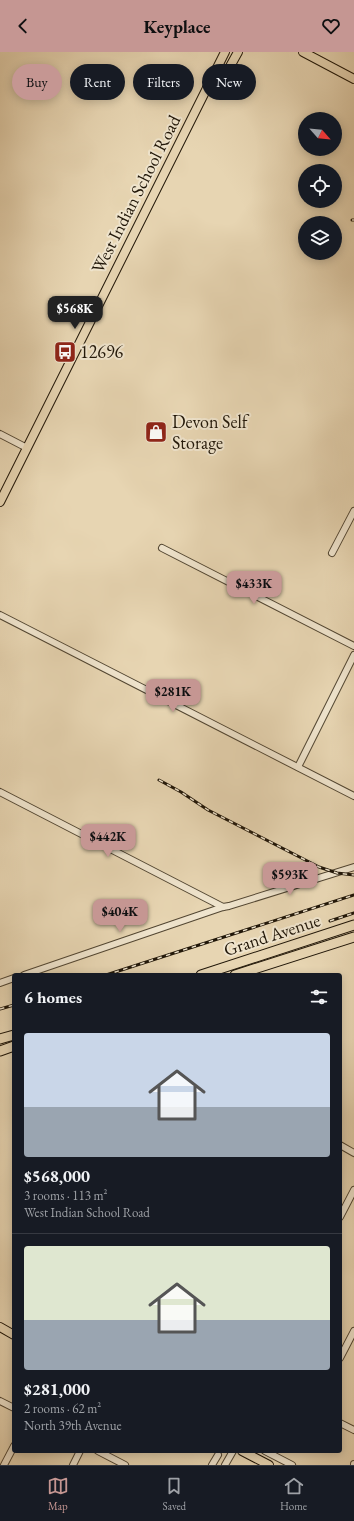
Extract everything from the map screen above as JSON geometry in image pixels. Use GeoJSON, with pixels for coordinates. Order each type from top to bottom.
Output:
{"type":"FeatureCollection","features":[{"type":"Feature","properties":{"kind":"highway","name":"Grand Avenue"},"geometry":{"type":"LineString","coordinates":[[207,973],[354,925]]}},
{"type":"Feature","properties":{"kind":"highway","name":"Grand Avenue"},"geometry":{"type":"LineString","coordinates":[[241,973],[354,937]]}},
{"type":"Feature","properties":{"kind":"highway"},"geometry":{"type":"LineString","coordinates":[[304,942],[307,952]]}},
{"type":"Feature","properties":{"kind":"highway"},"geometry":{"type":"LineString","coordinates":[[0,1039],[12,1036]]}},
{"type":"Feature","properties":{"kind":"highway"},"geometry":{"type":"LineString","coordinates":[[0,1051],[12,1047]]}},
{"type":"Feature","properties":{"kind":"main road","name":"West Indian School Road"},"geometry":{"type":"LineString","coordinates":[[219,64],[225,52]]}},
{"type":"Feature","properties":{"kind":"main road"},"geometry":{"type":"LineString","coordinates":[[231,64],[238,52]]}},
{"type":"Feature","properties":{"kind":"main road"},"geometry":{"type":"LineString","coordinates":[[303,52],[354,79]]}},
{"type":"Feature","properties":{"kind":"main road","name":"West Indian School Road"},"geometry":{"type":"LineString","coordinates":[[0,502],[202,98]]}},
{"type":"Feature","properties":{"kind":"main road"},"geometry":{"type":"LineString","coordinates":[[0,1328],[12,1334]]}},
{"type":"Feature","properties":{"kind":"main road"},"geometry":{"type":"LineString","coordinates":[[246,1453],[269,1465]]}},
{"type":"Feature","properties":{"kind":"street"},"geometry":{"type":"LineString","coordinates":[[0,434],[27,448]]}},
{"type":"Feature","properties":{"kind":"street"},"geometry":{"type":"LineString","coordinates":[[332,554],[354,511]]}},
{"type":"Feature","properties":{"kind":"street"},"geometry":{"type":"LineString","coordinates":[[162,548],[354,646]]}},
{"type":"Feature","properties":{"kind":"street"},"geometry":{"type":"LineString","coordinates":[[0,615],[354,796]]}},
{"type":"Feature","properties":{"kind":"street"},"geometry":{"type":"LineString","coordinates":[[298,767],[354,655]]}},
{"type":"Feature","properties":{"kind":"street"},"geometry":{"type":"LineString","coordinates":[[0,792],[223,907]]}},
{"type":"Feature","properties":{"kind":"street"},"geometry":{"type":"LineString","coordinates":[[30,973],[223,907],[354,867]]}},
{"type":"Feature","properties":{"kind":"street"},"geometry":{"type":"LineString","coordinates":[[0,983],[12,979]]}},
{"type":"Feature","properties":{"kind":"street"},"geometry":{"type":"LineString","coordinates":[[342,1146],[354,1153]]}},
{"type":"Feature","properties":{"kind":"street"},"geometry":{"type":"LineString","coordinates":[[342,1213],[354,1190]]}},
{"type":"Feature","properties":{"kind":"street"},"geometry":{"type":"LineString","coordinates":[[342,1354],[354,1331]]}},
{"type":"Feature","properties":{"kind":"street"},"geometry":{"type":"LineString","coordinates":[[0,1401],[12,1407]]}},
{"type":"Feature","properties":{"kind":"street"},"geometry":{"type":"LineString","coordinates":[[342,1424],[354,1430]]}},
{"type":"Feature","properties":{"kind":"street"},"geometry":{"type":"LineString","coordinates":[[4,1465],[12,1450]]}},
{"type":"Feature","properties":{"kind":"street"},"geometry":{"type":"LineString","coordinates":[[73,1465],[79,1453]]}},
{"type":"Feature","properties":{"kind":"street"},"geometry":{"type":"LineString","coordinates":[[102,1453],[125,1465]]}},
{"type":"Feature","properties":{"kind":"street"},"geometry":{"type":"LineString","coordinates":[[225,1465],[232,1453]]}},
{"type":"Feature","properties":{"kind":"street"},"geometry":{"type":"LineString","coordinates":[[269,1453],[292,1465]]}},
{"type":"Feature","properties":{"kind":"street"},"geometry":{"type":"LineString","coordinates":[[212,1465],[218,1455]]}},
{"type":"Feature","properties":{"kind":"railway"},"geometry":{"type":"LineString","coordinates":[[159,780],[181,792],[208,810],[319,867],[337,873],[354,875]]}},
{"type":"Feature","properties":{"kind":"railway"},"geometry":{"type":"LineString","coordinates":[[112,973],[354,895]]}},
{"type":"Feature","properties":{"kind":"railway"},"geometry":{"type":"LineString","coordinates":[[330,921],[354,913]]}},
{"type":"Feature","properties":{"kind":"railway"},"geometry":{"type":"LineString","coordinates":[[0,1009],[12,1006]]}},
{"type":"Feature","properties":{"kind":"place","name":"12696"},"geometry":{"type":"Point","coordinates":[65,352]}},
{"type":"Feature","properties":{"kind":"place","name":"Devon Self Storage"},"geometry":{"type":"Point","coordinates":[156,432]}}]}
